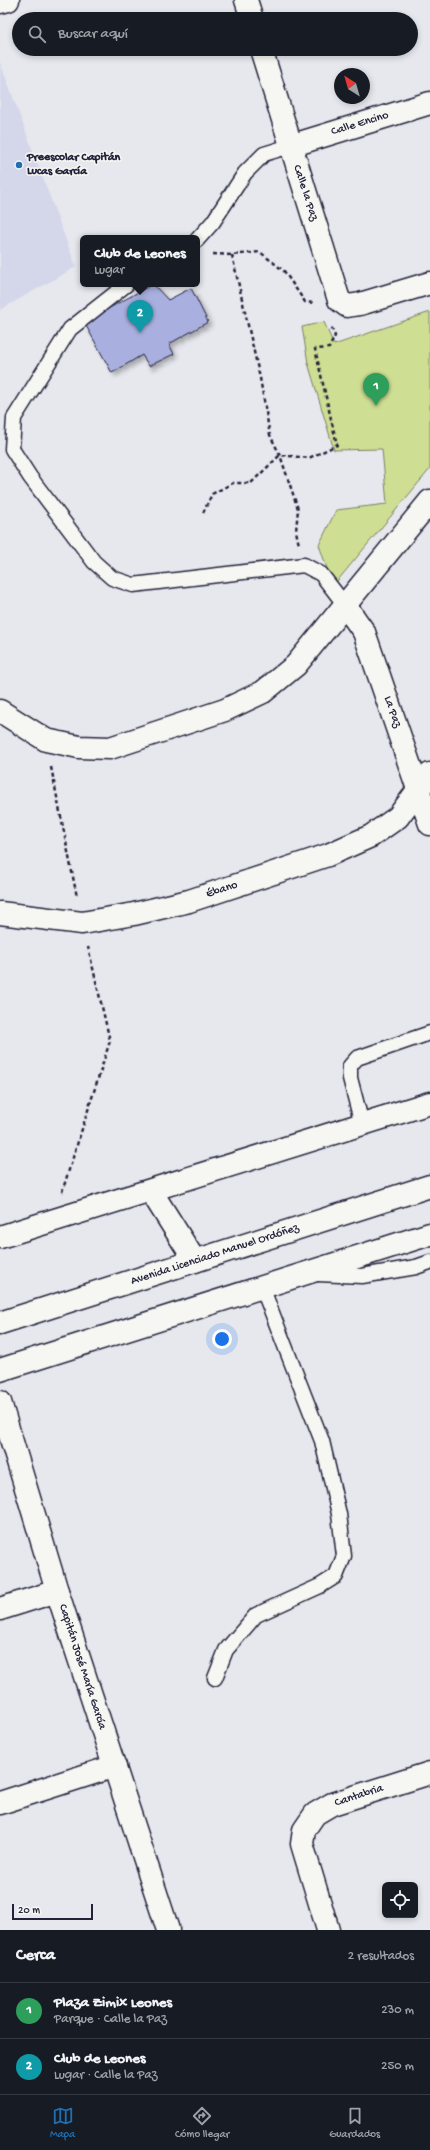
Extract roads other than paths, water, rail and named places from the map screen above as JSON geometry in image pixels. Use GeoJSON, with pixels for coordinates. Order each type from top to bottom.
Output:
{"type":"FeatureCollection","features":[{"type":"Feature","properties":{"kind":"street"},"geometry":{"type":"LineString","coordinates":[[0,2],[8,0]]}},
{"type":"Feature","properties":{"kind":"street"},"geometry":{"type":"LineString","coordinates":[[246,0],[250,12]]}},
{"type":"Feature","properties":{"kind":"street","name":"Calle la Paz"},"geometry":{"type":"LineString","coordinates":[[263,56],[290,146],[331,301],[347,306],[375,300],[430,283]]}},
{"type":"Feature","properties":{"kind":"street","name":"Calle Encino"},"geometry":{"type":"LineString","coordinates":[[290,146],[430,103]]}},
{"type":"Feature","properties":{"kind":"street"},"geometry":{"type":"LineString","coordinates":[[0,711],[46,740],[79,747],[110,748],[226,710],[263,692],[296,665],[430,501]]}},
{"type":"Feature","properties":{"kind":"street","name":"La Paz"},"geometry":{"type":"LineString","coordinates":[[345,605],[364,632],[424,781],[430,824]]}},
{"type":"Feature","properties":{"kind":"street","name":"Ébano"},"geometry":{"type":"LineString","coordinates":[[0,913],[82,923],[134,914],[189,900],[328,855],[370,836],[398,817],[424,781]]}},
{"type":"Feature","properties":{"kind":"street"},"geometry":{"type":"LineString","coordinates":[[0,1237],[430,1104]]}},
{"type":"Feature","properties":{"kind":"street","name":"Avenida Licenciado Manuel Ordóñez"},"geometry":{"type":"LineString","coordinates":[[0,1323],[430,1186]]}},
{"type":"Feature","properties":{"kind":"street"},"geometry":{"type":"LineString","coordinates":[[151,1190],[195,1261]]}},
{"type":"Feature","properties":{"kind":"street"},"geometry":{"type":"LineString","coordinates":[[0,1370],[303,1274],[425,1232]]}},
{"type":"Feature","properties":{"kind":"street","name":"Capitán José María García"},"geometry":{"type":"LineString","coordinates":[[1,1406],[57,1591],[168,1930]]}},
{"type":"Feature","properties":{"kind":"street"},"geometry":{"type":"LineString","coordinates":[[0,1609],[57,1591]]}},
{"type":"Feature","properties":{"kind":"street"},"geometry":{"type":"LineString","coordinates":[[0,1803],[115,1766]]}},
{"type":"Feature","properties":{"kind":"street","name":"Cantabria"},"geometry":{"type":"LineString","coordinates":[[328,1930],[302,1844],[304,1830],[315,1814],[332,1804],[430,1773]]}},
{"type":"Feature","properties":{"kind":"lane"},"geometry":{"type":"LineString","coordinates":[[200,237],[213,222],[245,173],[264,154],[290,146]]}},
{"type":"Feature","properties":{"kind":"lane"},"geometry":{"type":"LineString","coordinates":[[123,287],[70,329],[14,418],[12,449],[30,477],[94,562],[112,578],[133,586],[304,564],[321,574],[345,605]]}},
{"type":"Feature","properties":{"kind":"lane"},"geometry":{"type":"LineString","coordinates":[[362,1124],[350,1078],[350,1066],[357,1058],[430,1033]]}},
{"type":"Feature","properties":{"kind":"lane"},"geometry":{"type":"LineString","coordinates":[[303,1274],[362,1276],[416,1267],[430,1262]]}},
{"type":"Feature","properties":{"kind":"lane"},"geometry":{"type":"LineString","coordinates":[[215,1678],[226,1650],[256,1615],[320,1586],[336,1576],[344,1556],[339,1514],[322,1441],[262,1287]]}},
{"type":"Feature","properties":{"kind":"place","name":"Preescolar Capitán Lucas García"},"geometry":{"type":"Point","coordinates":[19,165]}},
{"type":"Feature","properties":{"kind":"place","name":"Club de Leones"},"geometry":{"type":"Point","coordinates":[140,333]}},
{"type":"Feature","properties":{"kind":"place","name":"Plaza Zimix Leones"},"geometry":{"type":"Point","coordinates":[376,406]}}]}
